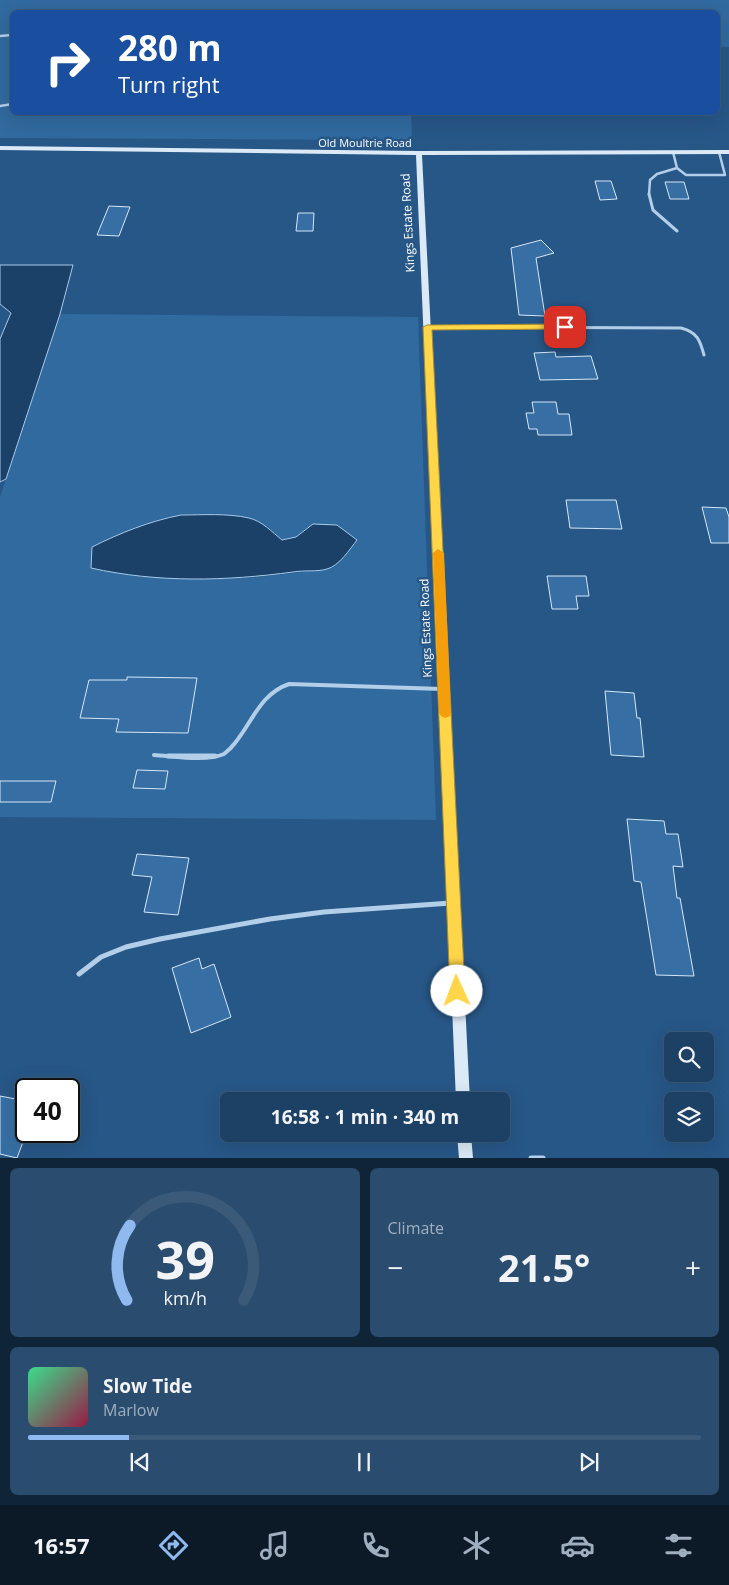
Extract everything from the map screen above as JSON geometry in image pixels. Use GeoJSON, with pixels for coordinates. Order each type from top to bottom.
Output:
{"type":"FeatureCollection","features":[{"type":"Feature","properties":{"kind":"street","name":"Old Moultrie Road"},"geometry":{"type":"LineString","coordinates":[[0,148],[419,153],[729,152]]}},
{"type":"Feature","properties":{"kind":"street","name":"Kings Estate Road"},"geometry":{"type":"LineString","coordinates":[[419,153],[463,1092]]}},
{"type":"Feature","properties":{"kind":"street"},"geometry":{"type":"LineString","coordinates":[[465,1142],[466,1158]]}},
{"type":"Feature","properties":{"kind":"lane"},"geometry":{"type":"LineString","coordinates":[[673,152],[677,168],[686,175],[725,175],[720,152]]}},
{"type":"Feature","properties":{"kind":"lane"},"geometry":{"type":"LineString","coordinates":[[677,168],[657,174],[650,180],[648,190],[651,209],[677,231]]}},
{"type":"Feature","properties":{"kind":"lane"},"geometry":{"type":"LineString","coordinates":[[427,327],[681,328],[692,330],[700,336],[704,354]]}},
{"type":"Feature","properties":{"kind":"lane"},"geometry":{"type":"LineString","coordinates":[[154,755],[210,756],[224,754],[242,735],[261,703],[275,687],[288,684],[444,689]]}},
{"type":"Feature","properties":{"kind":"lane"},"geometry":{"type":"LineString","coordinates":[[79,974],[101,957],[126,947],[270,918],[324,912],[453,903]]}},
{"type":"Feature","properties":{"kind":"lane"},"geometry":{"type":"LineString","coordinates":[[531,1158],[543,1158]]}},
{"type":"Feature","properties":{"kind":"shaded area"},"geometry":{"type":"Polygon","coordinates":[[[0,0],[729,0],[729,47],[720,47],[720,10],[10,10],[10,115],[411,115],[412,140],[0,138],[0,0]]]}},
{"type":"Feature","properties":{"kind":"shaded area"},"geometry":{"type":"Polygon","coordinates":[[[0,265],[73,265],[60,314],[6,479],[0,482],[0,339],[11,313],[0,304],[0,265]]]}},
{"type":"Feature","properties":{"kind":"shaded area"},"geometry":{"type":"Polygon","coordinates":[[[60,314],[418,317],[436,820],[0,817],[0,497],[60,314]],[[181,515],[162,519],[114,536],[117,573],[186,579],[249,578],[329,569],[313,524],[296,537],[282,540],[269,528],[181,515]]]}},
{"type":"Feature","properties":{"kind":"shaded area"},"geometry":{"type":"Polygon","coordinates":[[[181,515],[223,515],[254,519],[282,540],[296,537],[313,524],[337,525],[357,540],[336,564],[327,569],[319,570],[217,579],[192,579],[141,576],[91,568],[92,547],[135,528],[181,515]]]}},
{"type":"Feature","properties":{"kind":"building"},"geometry":{"type":"Polygon","coordinates":[[[595,181],[611,181],[617,199],[600,200],[595,181]]]}},
{"type":"Feature","properties":{"kind":"building"},"geometry":{"type":"Polygon","coordinates":[[[665,182],[684,182],[689,199],[670,199],[665,182]]]}},
{"type":"Feature","properties":{"kind":"building"},"geometry":{"type":"Polygon","coordinates":[[[109,206],[130,207],[119,236],[97,235],[109,206]]]}},
{"type":"Feature","properties":{"kind":"building"},"geometry":{"type":"Polygon","coordinates":[[[298,213],[314,213],[313,231],[296,231],[298,213]]]}},
{"type":"Feature","properties":{"kind":"building"},"geometry":{"type":"Polygon","coordinates":[[[541,240],[554,253],[536,258],[545,316],[519,315],[511,248],[541,240]]]}},
{"type":"Feature","properties":{"kind":"building"},"geometry":{"type":"Polygon","coordinates":[[[555,352],[556,357],[591,356],[598,379],[540,380],[534,353],[555,352]]]}},
{"type":"Feature","properties":{"kind":"building"},"geometry":{"type":"Polygon","coordinates":[[[532,402],[556,402],[558,414],[569,414],[572,435],[538,435],[537,429],[529,429],[526,413],[534,413],[532,402]]]}},
{"type":"Feature","properties":{"kind":"building"},"geometry":{"type":"Polygon","coordinates":[[[566,500],[616,500],[622,529],[570,528],[566,500]]]}},
{"type":"Feature","properties":{"kind":"building"},"geometry":{"type":"Polygon","coordinates":[[[702,507],[726,508],[729,517],[729,543],[711,543],[702,507]]]}},
{"type":"Feature","properties":{"kind":"building"},"geometry":{"type":"Polygon","coordinates":[[[547,576],[586,576],[589,596],[576,596],[578,609],[552,609],[547,576]]]}},
{"type":"Feature","properties":{"kind":"building"},"geometry":{"type":"Polygon","coordinates":[[[127,677],[197,678],[188,733],[116,732],[119,719],[80,718],[89,680],[127,680],[127,677]]]}},
{"type":"Feature","properties":{"kind":"building"},"geometry":{"type":"Polygon","coordinates":[[[605,691],[634,693],[637,718],[640,718],[644,757],[611,755],[605,691]]]}},
{"type":"Feature","properties":{"kind":"building"},"geometry":{"type":"Polygon","coordinates":[[[137,770],[168,771],[165,789],[133,788],[137,770]]]}},
{"type":"Feature","properties":{"kind":"building"},"geometry":{"type":"Polygon","coordinates":[[[0,781],[56,781],[51,802],[0,802],[0,781]]]}},
{"type":"Feature","properties":{"kind":"building"},"geometry":{"type":"Polygon","coordinates":[[[627,819],[664,821],[666,834],[678,834],[683,867],[673,866],[677,898],[680,898],[694,976],[656,975],[641,882],[634,881],[627,819]]]}},
{"type":"Feature","properties":{"kind":"building"},"geometry":{"type":"Polygon","coordinates":[[[137,854],[189,858],[178,915],[144,912],[152,877],[132,875],[137,854]]]}},
{"type":"Feature","properties":{"kind":"building"},"geometry":{"type":"Polygon","coordinates":[[[199,958],[202,969],[214,964],[231,1017],[191,1033],[172,968],[199,958]]]}},
{"type":"Feature","properties":{"kind":"building"},"geometry":{"type":"Polygon","coordinates":[[[0,1096],[15,1099],[15,1143],[23,1143],[17,1158],[0,1154],[0,1096]]]}},
{"type":"Feature","properties":{"kind":"slow traffic"},"geometry":{"type":"LineString","coordinates":[[438,553],[445,713]]}},
{"type":"Feature","properties":{"kind":"route"},"geometry":{"type":"LineString","coordinates":[[457,991],[427,327],[565,327]]}}]}
